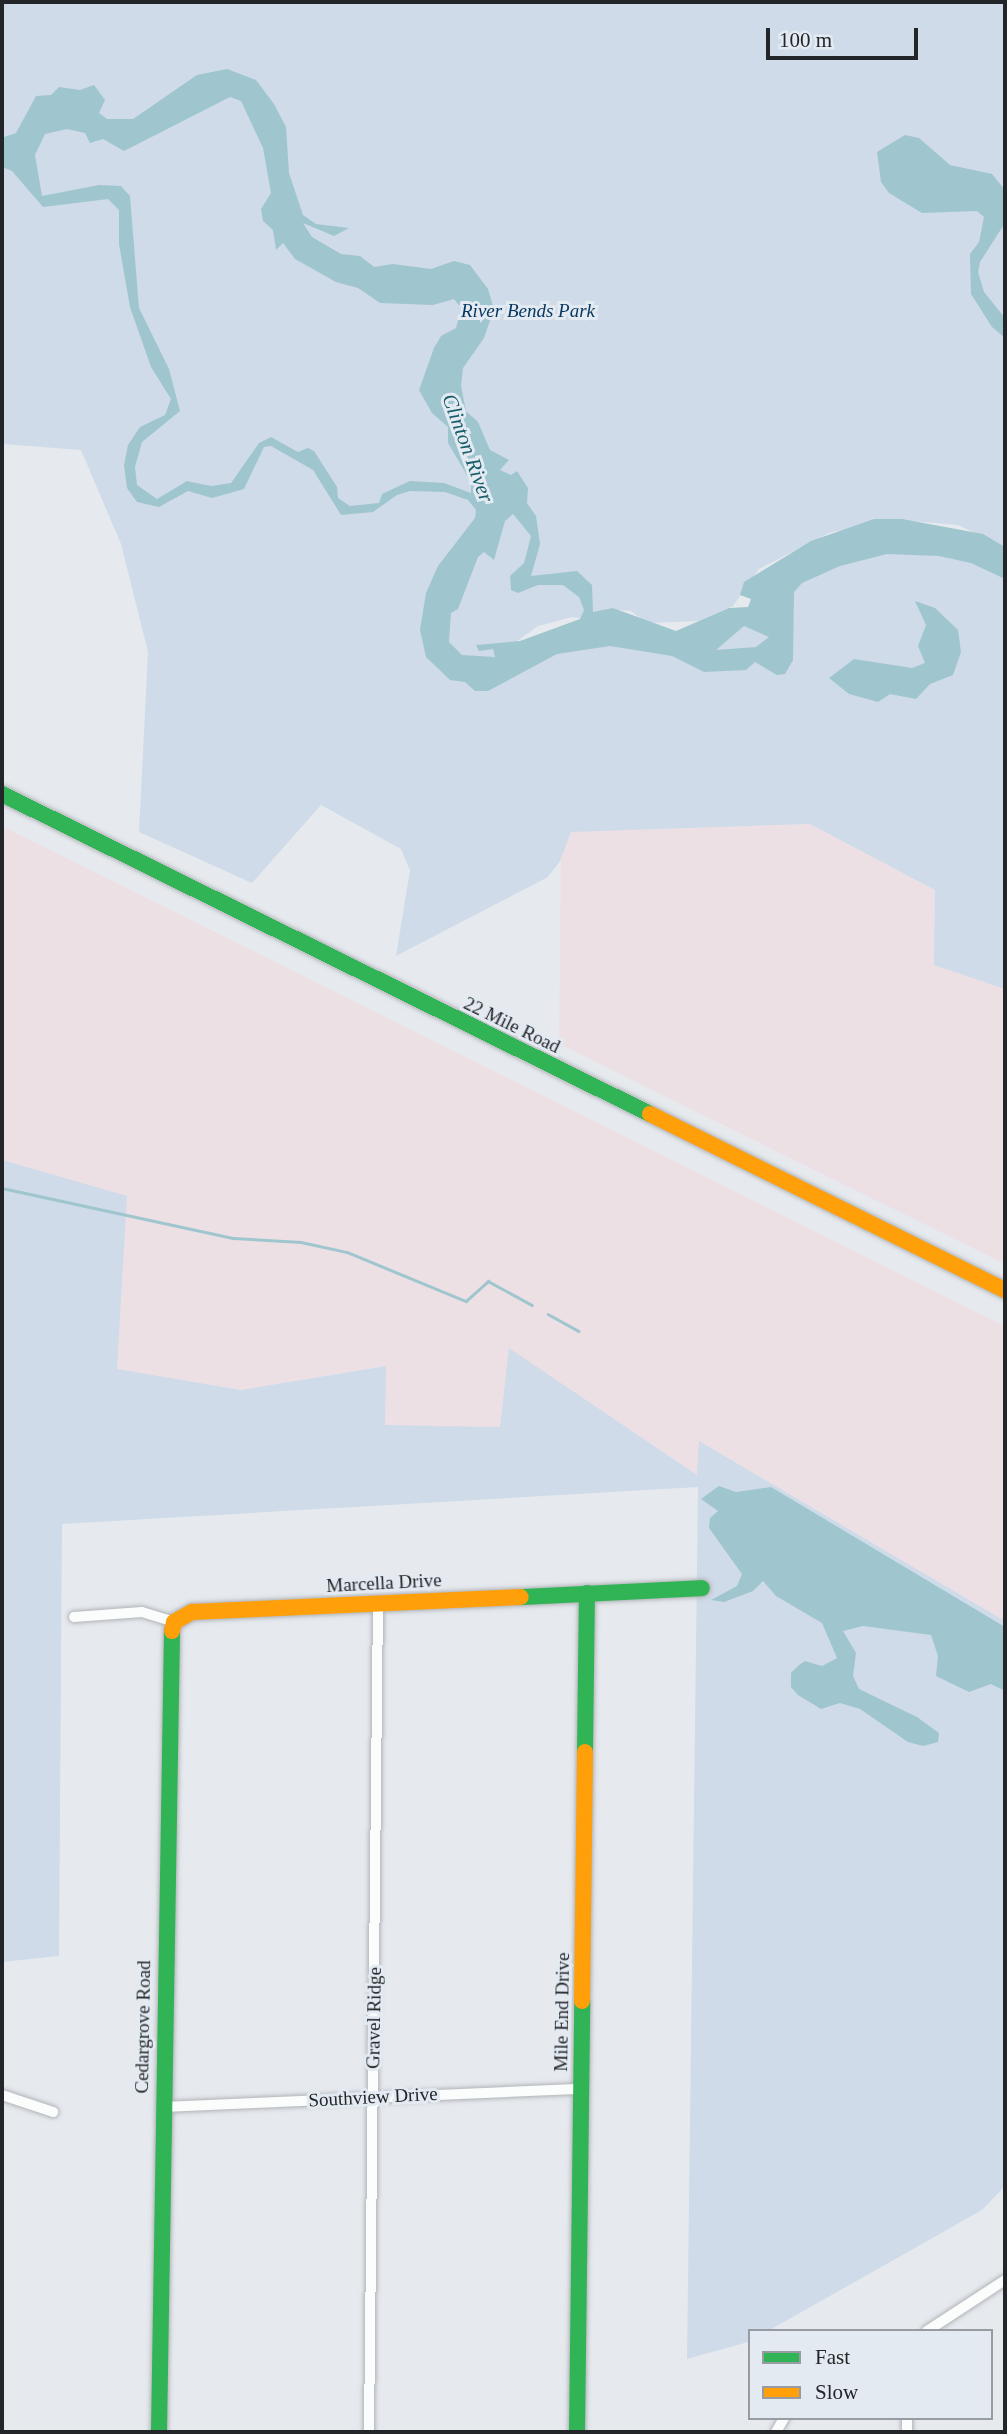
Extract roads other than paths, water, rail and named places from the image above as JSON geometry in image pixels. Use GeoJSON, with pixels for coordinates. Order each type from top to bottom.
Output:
{"type":"FeatureCollection","features":[{"type":"Feature","properties":{"kind":"street","name":"22 Mile Road"},"geometry":{"type":"LineString","coordinates":[[2,794],[1005,1290]]}},
{"type":"Feature","properties":{"kind":"street","name":"Marcella Drive"},"geometry":{"type":"LineString","coordinates":[[174,1622],[192,1612],[702,1588]]}},
{"type":"Feature","properties":{"kind":"street","name":"Mile End Drive"},"geometry":{"type":"LineString","coordinates":[[577,2432],[587,1593]]}},
{"type":"Feature","properties":{"kind":"street","name":"Gravel Ridge"},"geometry":{"type":"LineString","coordinates":[[369,2432],[378,1605]]}},
{"type":"Feature","properties":{"kind":"street"},"geometry":{"type":"LineString","coordinates":[[74,1617],[142,1612],[174,1622]]}},
{"type":"Feature","properties":{"kind":"street","name":"Cedargrove Road"},"geometry":{"type":"LineString","coordinates":[[159,2432],[169,1648],[174,1622]]}},
{"type":"Feature","properties":{"kind":"street","name":"Southview Drive"},"geometry":{"type":"LineString","coordinates":[[163,2107],[582,2089]]}},
{"type":"Feature","properties":{"kind":"street"},"geometry":{"type":"LineString","coordinates":[[2,2095],[53,2112]]}},
{"type":"Feature","properties":{"kind":"street"},"geometry":{"type":"LineString","coordinates":[[930,2329],[1005,2280]]}},
{"type":"Feature","properties":{"kind":"water","name":"Clinton River"},"geometry":{"type":"Polygon","coordinates":[[[227,69],[256,80],[274,104],[286,127],[289,173],[303,215],[316,224],[349,228],[334,236],[303,223],[312,237],[341,254],[360,256],[374,267],[393,264],[431,269],[454,261],[470,265],[488,289],[494,309],[484,338],[463,368],[461,386],[466,411],[478,422],[490,450],[509,460],[500,470],[511,475],[517,471],[528,488],[527,503],[536,516],[540,544],[531,576],[577,571],[592,585],[593,612],[613,608],[676,631],[729,608],[748,607],[751,599],[740,595],[744,582],[811,541],[874,519],[902,519],[983,534],[1005,547],[1005,579],[971,563],[939,556],[887,554],[840,566],[802,583],[794,592],[793,660],[785,674],[777,675],[755,662],[746,670],[704,672],[672,656],[610,646],[557,654],[488,691],[475,691],[465,682],[450,680],[426,657],[420,630],[426,593],[438,566],[475,518],[476,510],[468,500],[445,492],[410,491],[397,495],[373,512],[341,515],[313,470],[271,446],[264,447],[244,489],[212,498],[188,491],[159,507],[137,502],[127,488],[124,465],[128,445],[140,427],[165,415],[171,399],[151,367],[130,307],[119,244],[119,210],[108,199],[43,207],[12,171],[2,167],[2,132],[4,137],[16,133],[36,96],[51,95],[59,87],[80,90],[94,85],[105,100],[99,113],[107,119],[133,119],[197,75],[227,69]],[[230,97],[124,151],[103,139],[90,143],[85,133],[67,129],[45,134],[35,155],[42,196],[99,185],[121,186],[130,196],[139,308],[169,369],[180,411],[142,442],[135,467],[137,485],[157,499],[187,481],[211,486],[231,483],[259,443],[271,437],[298,452],[308,448],[314,451],[337,487],[338,498],[350,506],[379,503],[382,494],[410,481],[444,483],[471,493],[471,482],[448,443],[448,427],[432,413],[419,390],[434,348],[441,336],[456,328],[461,308],[454,299],[433,305],[380,303],[358,288],[336,282],[295,259],[283,243],[276,250],[273,230],[263,221],[261,209],[271,193],[263,148],[241,101],[230,97]],[[513,514],[505,521],[494,560],[484,552],[478,557],[458,609],[451,613],[449,642],[462,655],[495,657],[493,649],[479,651],[476,645],[520,641],[580,619],[584,610],[579,597],[563,585],[538,585],[518,593],[511,590],[510,576],[524,563],[531,536],[513,514]],[[744,626],[716,650],[756,647],[769,637],[744,626]]]}},
{"type":"Feature","properties":{"kind":"water"},"geometry":{"type":"Polygon","coordinates":[[[905,135],[919,138],[950,165],[992,174],[1005,190],[1005,223],[980,262],[978,272],[984,292],[1005,318],[1005,338],[992,327],[971,294],[970,254],[979,242],[984,217],[977,211],[922,213],[889,193],[881,182],[877,152],[905,135]]]}},
{"type":"Feature","properties":{"kind":"water"},"geometry":{"type":"Polygon","coordinates":[[[915,601],[935,608],[958,630],[961,652],[953,675],[930,684],[916,699],[890,694],[878,702],[849,694],[829,678],[854,659],[912,668],[925,663],[918,646],[926,625],[915,601]]]}},
{"type":"Feature","properties":{"kind":"water"},"geometry":{"type":"Polygon","coordinates":[[[719,1486],[736,1492],[771,1487],[1005,1627],[1005,1691],[991,1684],[969,1692],[936,1676],[938,1656],[931,1635],[863,1626],[843,1631],[856,1653],[853,1676],[859,1689],[917,1717],[939,1733],[938,1742],[923,1746],[908,1742],[860,1709],[840,1703],[821,1709],[798,1695],[791,1687],[791,1673],[799,1665],[805,1661],[822,1666],[837,1658],[822,1623],[776,1596],[763,1581],[753,1591],[724,1602],[711,1600],[737,1586],[742,1574],[709,1528],[710,1518],[718,1511],[701,1499],[719,1486]]]}},
{"type":"Feature","properties":{"kind":"waterway"},"geometry":{"type":"LineString","coordinates":[[2,1188],[234,1238],[301,1242],[347,1252],[466,1301],[488,1281],[532,1305]]}},
{"type":"Feature","properties":{"kind":"waterway"},"geometry":{"type":"LineString","coordinates":[[548,1314],[579,1331]]}},
{"type":"Feature","properties":{"kind":"park label","name":"River Bends Park"},"geometry":{"type":"Point","coordinates":[528,311]}}]}
